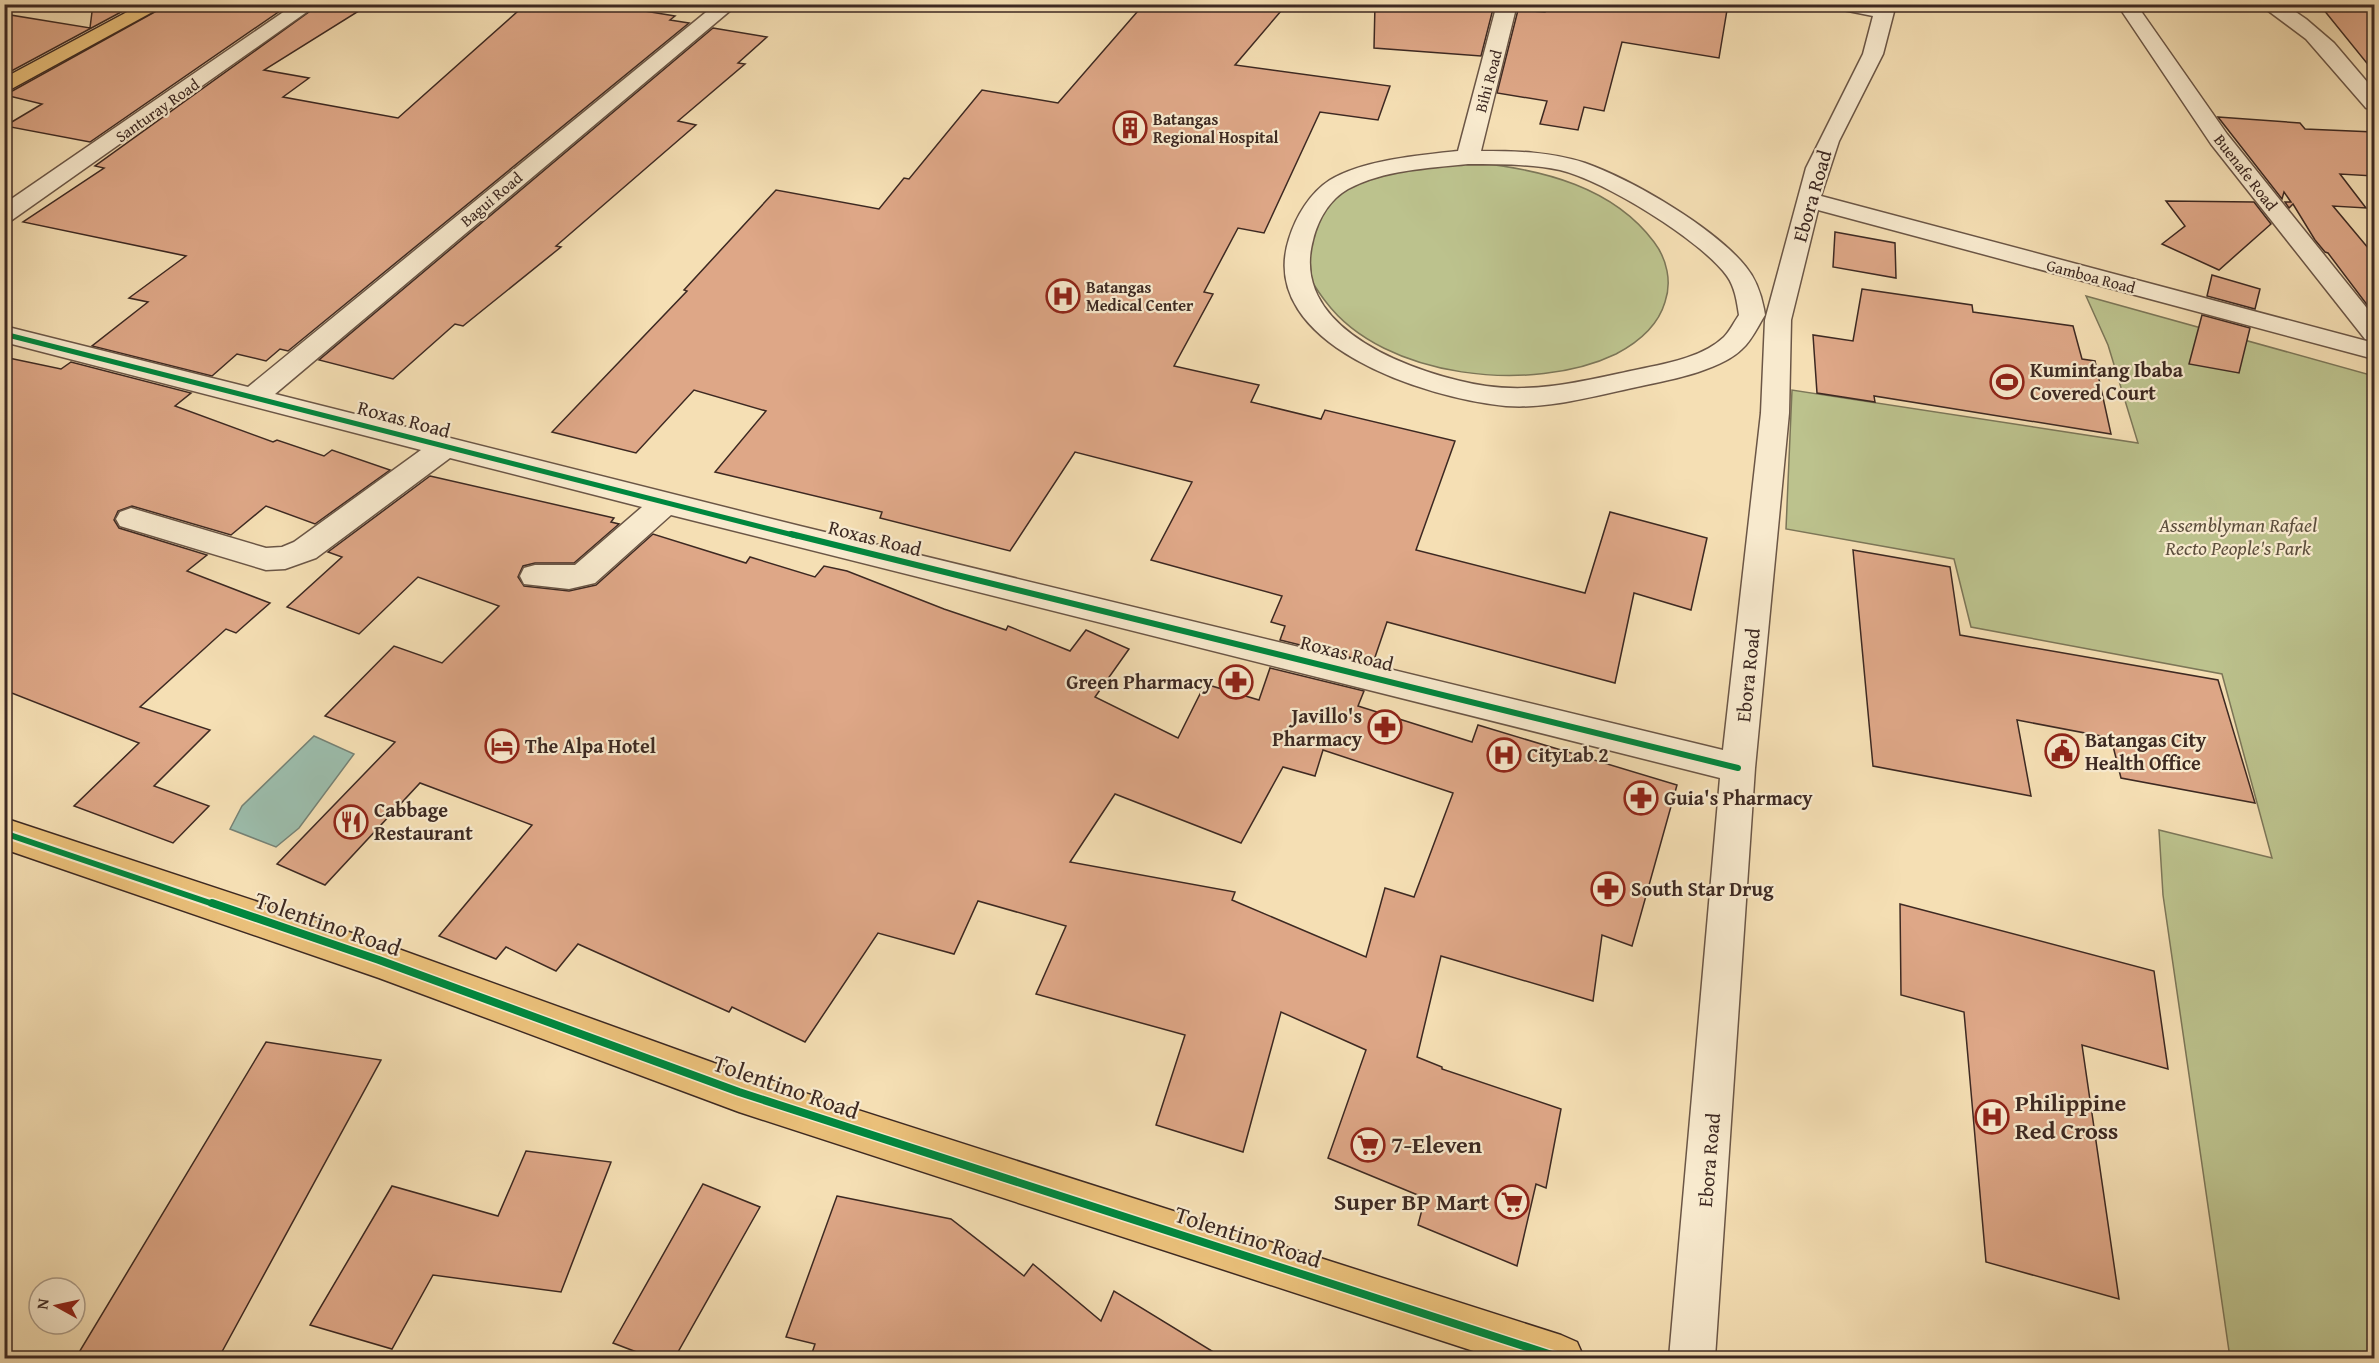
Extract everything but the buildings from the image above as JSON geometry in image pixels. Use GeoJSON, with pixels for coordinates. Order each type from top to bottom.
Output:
{"type":"FeatureCollection","features":[{"type":"Feature","properties":{"kind":"main road"},"geometry":{"type":"LineString","coordinates":[[4,87],[158,4]]}},
{"type":"Feature","properties":{"kind":"main road","name":"Tolentino Road"},"geometry":{"type":"LineString","coordinates":[[4,833],[379,960],[739,1092],[1491,1334],[1561,1359]]}},
{"type":"Feature","properties":{"kind":"street","name":"Santuray Road"},"geometry":{"type":"LineString","coordinates":[[4,215],[309,4]]}},
{"type":"Feature","properties":{"kind":"street","name":"Bagui Road"},"geometry":{"type":"LineString","coordinates":[[255,396],[729,4]]}},
{"type":"Feature","properties":{"kind":"street","name":"Bihi Road"},"geometry":{"type":"LineString","coordinates":[[1468,157],[1507,4]]}},
{"type":"Feature","properties":{"kind":"street"},"geometry":{"type":"LineString","coordinates":[[1840,4],[1886,8]]}},
{"type":"Feature","properties":{"kind":"street","name":"Buenafe Road"},"geometry":{"type":"LineString","coordinates":[[2126,4],[2219,139],[2374,333]]}},
{"type":"Feature","properties":{"kind":"street"},"geometry":{"type":"LineString","coordinates":[[2268,4],[2296,22],[2315,38],[2374,103]]}},
{"type":"Feature","properties":{"kind":"street","name":"Ebora Road"},"geometry":{"type":"LineString","coordinates":[[1692,1359],[1738,768],[1775,413],[1765,318],[1828,141],[1874,54],[1886,8]]}},
{"type":"Feature","properties":{"kind":"street"},"geometry":{"type":"LineString","coordinates":[[1468,157],[1528,159],[1577,168],[1648,204],[1689,230],[1736,270],[1765,318],[1732,344],[1707,357],[1652,375],[1572,393],[1507,397],[1436,383],[1383,362],[1330,331],[1305,299],[1296,266],[1302,230],[1329,191],[1356,179],[1416,161],[1468,157]]}},
{"type":"Feature","properties":{"kind":"street","name":"Gamboa Road"},"geometry":{"type":"LineString","coordinates":[[1808,200],[2374,351]]}},
{"type":"Feature","properties":{"kind":"street","name":"Roxas Road"},"geometry":{"type":"LineString","coordinates":[[4,334],[255,396],[444,448],[1738,768]]}},
{"type":"Feature","properties":{"kind":"street"},"geometry":{"type":"LineString","coordinates":[[131,519],[266,559],[285,558],[323,538],[444,448]]}},
{"type":"Feature","properties":{"kind":"street"},"geometry":{"type":"LineString","coordinates":[[536,576],[569,578],[584,574],[665,503]]}},
{"type":"Feature","properties":{"kind":"green space"},"geometry":{"type":"Polygon","coordinates":[[[1479,163],[1528,171],[1575,185],[1618,207],[1637,223],[1654,242],[1662,256],[1668,279],[1662,311],[1646,333],[1632,345],[1616,354],[1582,366],[1544,374],[1503,375],[1462,372],[1421,363],[1384,348],[1352,328],[1326,302],[1313,283],[1308,268],[1312,229],[1324,209],[1341,194],[1361,183],[1385,175],[1409,169],[1479,163]]]}},
{"type":"Feature","properties":{"kind":"green space","name":"Assemblyman Rafael Recto People's Park"},"geometry":{"type":"Polygon","coordinates":[[[2086,296],[2374,376],[2374,1358],[2230,1358],[2163,895],[2159,830],[2272,858],[2222,674],[1971,627],[1954,559],[1786,529],[1792,390],[2138,443],[2108,345],[2086,296]]]}},
{"type":"Feature","properties":{"kind":"shaded area"},"geometry":{"type":"Polygon","coordinates":[[[314,736],[354,754],[299,828],[276,847],[230,829],[242,806],[314,736]]]}},
{"type":"Feature","properties":{"kind":"cycle path"},"geometry":{"type":"LineString","coordinates":[[4,334],[800,537],[1738,768]]}},
{"type":"Feature","properties":{"kind":"cycle path"},"geometry":{"type":"LineString","coordinates":[[4,833],[379,960],[739,1092],[1561,1358]]}},
{"type":"Feature","properties":{"kind":"place","name":"Batangas Regional Hospital"},"geometry":{"type":"Point","coordinates":[1130,128]}},
{"type":"Feature","properties":{"kind":"place","name":"Batangas Medical Center"},"geometry":{"type":"Point","coordinates":[1063,296]}},
{"type":"Feature","properties":{"kind":"place","name":"Kumintang Ibaba Covered Court"},"geometry":{"type":"Point","coordinates":[2007,382]}},
{"type":"Feature","properties":{"kind":"place","name":"Green Pharmacy"},"geometry":{"type":"Point","coordinates":[1236,682]}},
{"type":"Feature","properties":{"kind":"place","name":"Javillo's Pharmacy"},"geometry":{"type":"Point","coordinates":[1385,727]}},
{"type":"Feature","properties":{"kind":"place","name":"The Alpa Hotel"},"geometry":{"type":"Point","coordinates":[502,746]}},
{"type":"Feature","properties":{"kind":"place","name":"Batangas City Health Office"},"geometry":{"type":"Point","coordinates":[2062,751]}},
{"type":"Feature","properties":{"kind":"place","name":"CityLab 2"},"geometry":{"type":"Point","coordinates":[1504,755]}},
{"type":"Feature","properties":{"kind":"place","name":"Guia's Pharmacy"},"geometry":{"type":"Point","coordinates":[1641,798]}},
{"type":"Feature","properties":{"kind":"place","name":"Cabbage Restaurant"},"geometry":{"type":"Point","coordinates":[351,822]}},
{"type":"Feature","properties":{"kind":"place","name":"South Star Drug"},"geometry":{"type":"Point","coordinates":[1608,889]}},
{"type":"Feature","properties":{"kind":"place","name":"Philippine Red Cross"},"geometry":{"type":"Point","coordinates":[1992,1117]}},
{"type":"Feature","properties":{"kind":"place","name":"7-Eleven"},"geometry":{"type":"Point","coordinates":[1368,1145]}},
{"type":"Feature","properties":{"kind":"place","name":"Super BP Mart"},"geometry":{"type":"Point","coordinates":[1512,1202]}}]}
